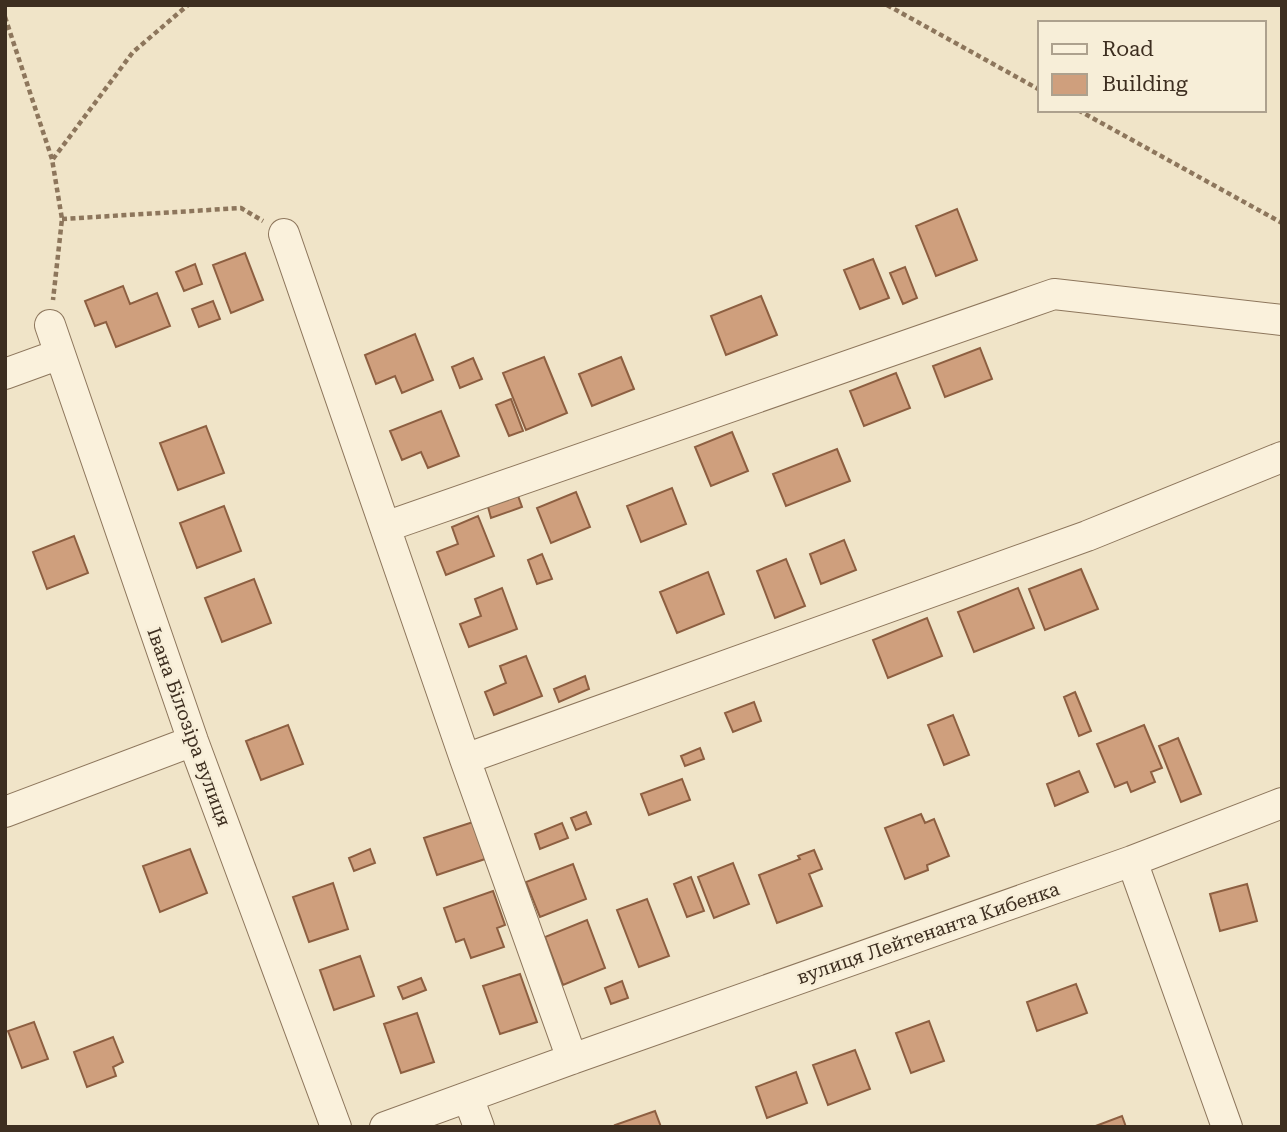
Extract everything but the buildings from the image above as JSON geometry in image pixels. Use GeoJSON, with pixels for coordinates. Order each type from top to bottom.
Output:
{"type":"FeatureCollection","features":[{"type":"Feature","properties":{"kind":"street"},"geometry":{"type":"LineString","coordinates":[[284,234],[465,760],[572,1059]]}},
{"type":"Feature","properties":{"kind":"street"},"geometry":{"type":"LineString","coordinates":[[385,527],[1054,294],[1282,320]]}},
{"type":"Feature","properties":{"kind":"street","name":"Івана Білозіра вулиця"},"geometry":{"type":"LineString","coordinates":[[50,325],[193,741],[336,1127]]}},
{"type":"Feature","properties":{"kind":"street"},"geometry":{"type":"LineString","coordinates":[[5,374],[60,354]]}},
{"type":"Feature","properties":{"kind":"street"},"geometry":{"type":"LineString","coordinates":[[465,760],[1087,536],[1282,457]]}},
{"type":"Feature","properties":{"kind":"street"},"geometry":{"type":"LineString","coordinates":[[5,812],[193,741]]}},
{"type":"Feature","properties":{"kind":"street","name":"вулиця Лейтенанта Кибенка"},"geometry":{"type":"LineString","coordinates":[[468,1097],[1132,861],[1282,803]]}},
{"type":"Feature","properties":{"kind":"street"},"geometry":{"type":"LineString","coordinates":[[1132,861],[1227,1127]]}},
{"type":"Feature","properties":{"kind":"street"},"geometry":{"type":"LineString","coordinates":[[386,1127],[468,1097],[479,1127]]}},
{"type":"Feature","properties":{"kind":"path"},"geometry":{"type":"LineString","coordinates":[[52,159],[133,52],[188,5]]}},
{"type":"Feature","properties":{"kind":"path"},"geometry":{"type":"LineString","coordinates":[[887,5],[1038,89]]}},
{"type":"Feature","properties":{"kind":"path"},"geometry":{"type":"LineString","coordinates":[[5,18],[52,159],[62,219],[50,325]]}},
{"type":"Feature","properties":{"kind":"path"},"geometry":{"type":"LineString","coordinates":[[1082,112],[1282,223]]}},
{"type":"Feature","properties":{"kind":"path"},"geometry":{"type":"LineString","coordinates":[[62,219],[241,208],[284,234]]}}]}
